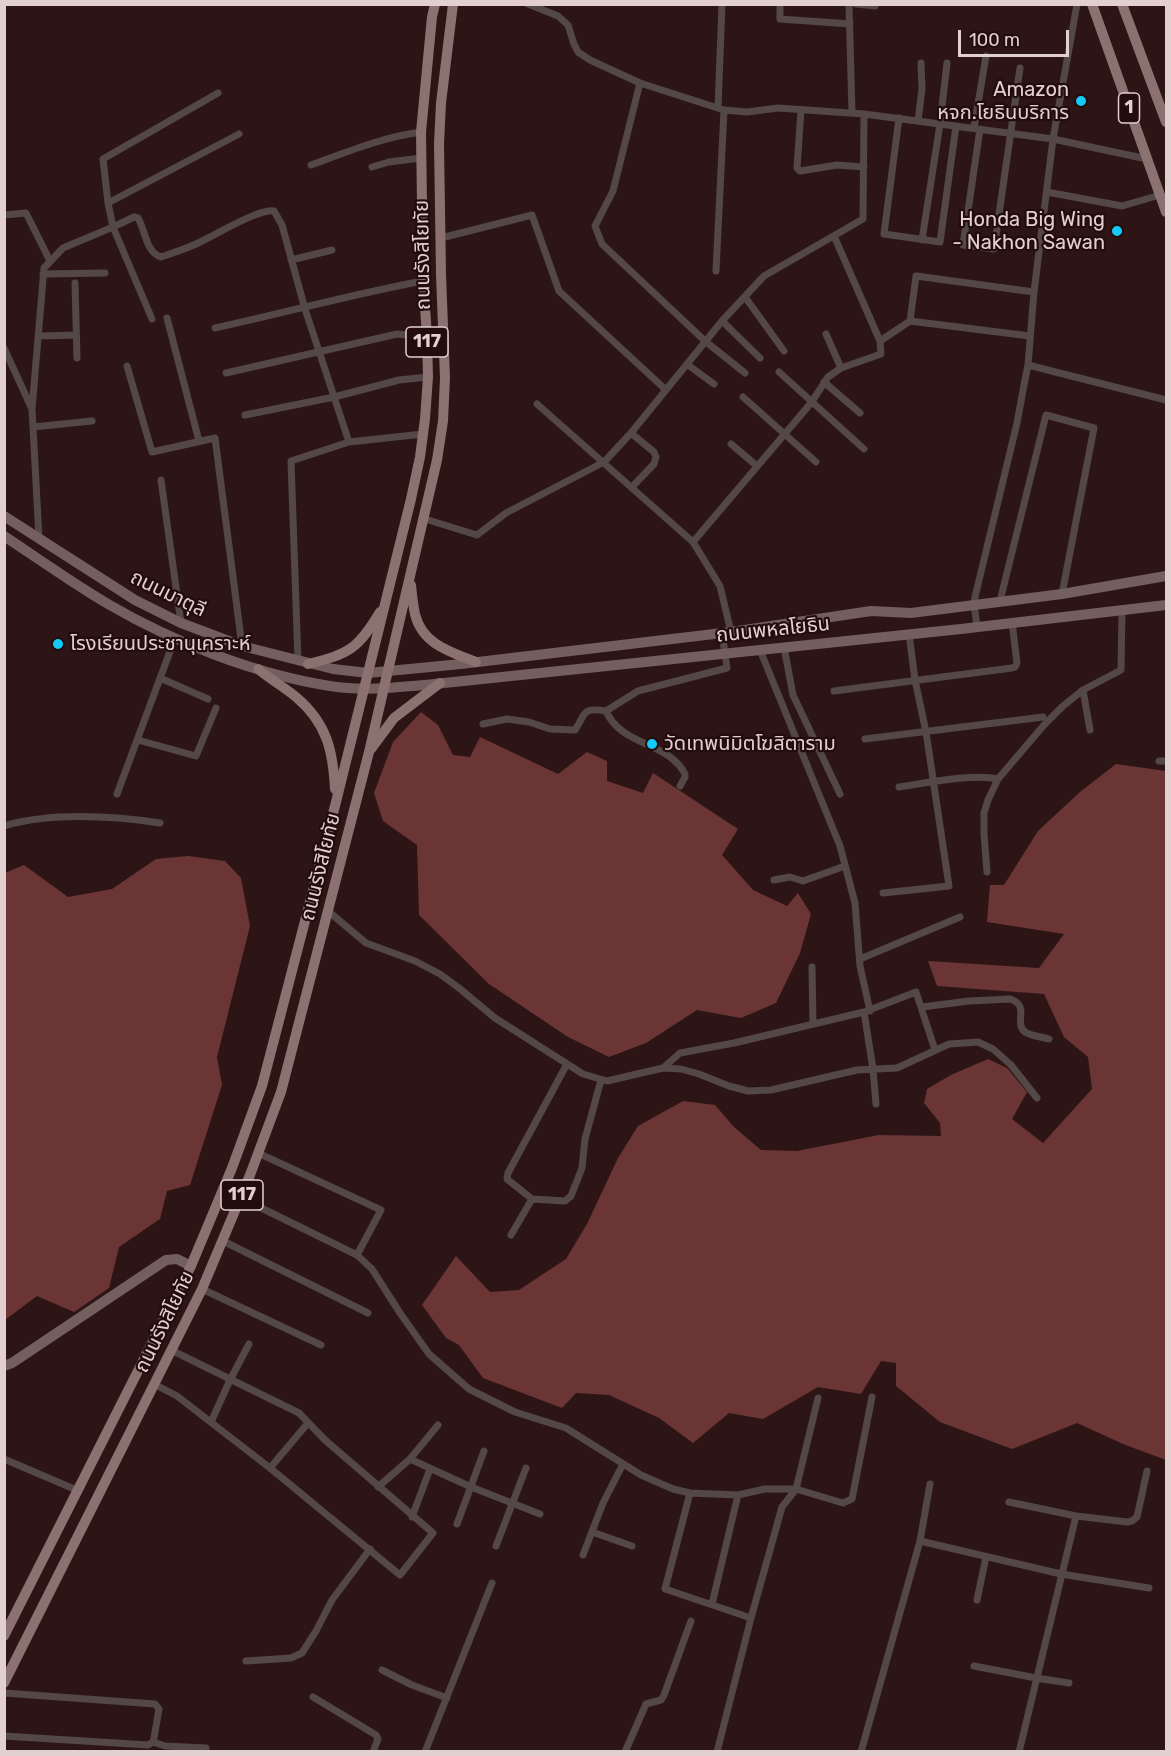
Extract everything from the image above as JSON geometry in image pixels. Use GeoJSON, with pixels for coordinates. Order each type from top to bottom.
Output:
{"type":"FeatureCollection","features":[{"type":"Feature","properties":{"kind":"main road","name":"ถนนรังสิโยทัย"},"geometry":{"type":"LineString","coordinates":[[4,1636],[191,1266],[232,1168],[262,1086],[386,602],[411,500],[423,434],[428,377],[423,278],[421,132],[435,4]]}},
{"type":"Feature","properties":{"kind":"main road","name":"ถนนรังสิโยทัย"},"geometry":{"type":"LineString","coordinates":[[4,1683],[202,1289],[241,1198],[281,1092],[369,752],[437,460],[446,378],[441,275],[439,134],[453,4]]}},
{"type":"Feature","properties":{"kind":"main road","name":"1"},"geometry":{"type":"LineString","coordinates":[[1092,4],[1167,212]]}},
{"type":"Feature","properties":{"kind":"main road","name":"1"},"geometry":{"type":"LineString","coordinates":[[1122,4],[1167,122]]}},
{"type":"Feature","properties":{"kind":"main road"},"geometry":{"type":"LineString","coordinates":[[423,278],[441,275]]}},
{"type":"Feature","properties":{"kind":"main road","name":"ถนนมาตุลี"},"geometry":{"type":"LineString","coordinates":[[4,516],[135,600],[181,623],[242,646],[303,662],[333,669],[368,673],[387,672]]}},
{"type":"Feature","properties":{"kind":"main road","name":"ถนนมาตุลี"},"geometry":{"type":"LineString","coordinates":[[4,536],[108,604],[175,638],[258,669],[330,686],[383,689]]}},
{"type":"Feature","properties":{"kind":"main road"},"geometry":{"type":"LineString","coordinates":[[29,552],[39,538]]}},
{"type":"Feature","properties":{"kind":"main road","name":"ถนนพหลโยธิน"},"geometry":{"type":"LineString","coordinates":[[387,672],[727,633],[871,611],[911,613],[1062,594],[1167,576]]}},
{"type":"Feature","properties":{"kind":"main road"},"geometry":{"type":"LineString","coordinates":[[410,579],[415,615],[430,641],[476,662]]}},
{"type":"Feature","properties":{"kind":"main road"},"geometry":{"type":"LineString","coordinates":[[303,662],[328,659],[351,650],[372,626],[386,602]]}},
{"type":"Feature","properties":{"kind":"main road","name":"ถนนพหลโยธิน"},"geometry":{"type":"LineString","coordinates":[[383,689],[784,648],[1167,605]]}},
{"type":"Feature","properties":{"kind":"main road"},"geometry":{"type":"LineString","coordinates":[[258,669],[296,697],[324,729],[334,767],[336,802]]}},
{"type":"Feature","properties":{"kind":"main road"},"geometry":{"type":"LineString","coordinates":[[369,752],[394,718],[440,683]]}},
{"type":"Feature","properties":{"kind":"main road"},"geometry":{"type":"LineString","coordinates":[[4,1366],[12,1363],[166,1260],[177,1259],[191,1266]]}},
{"type":"Feature","properties":{"kind":"main road"},"geometry":{"type":"LineString","coordinates":[[98,1452],[116,1461]]}},
{"type":"Feature","properties":{"kind":"street"},"geometry":{"type":"LineString","coordinates":[[528,4],[558,16],[568,25],[578,52],[590,60],[640,83],[721,109],[747,112],[778,108],[899,118],[1053,139],[1147,159]]}},
{"type":"Feature","properties":{"kind":"street"},"geometry":{"type":"LineString","coordinates":[[716,271],[722,4]]}},
{"type":"Feature","properties":{"kind":"street"},"geometry":{"type":"LineString","coordinates":[[780,4],[780,19],[850,24]]}},
{"type":"Feature","properties":{"kind":"street"},"geometry":{"type":"LineString","coordinates":[[849,4],[852,113]]}},
{"type":"Feature","properties":{"kind":"street"},"geometry":{"type":"LineString","coordinates":[[856,4],[875,6],[875,4]]}},
{"type":"Feature","properties":{"kind":"street"},"geometry":{"type":"LineString","coordinates":[[977,627],[974,604],[1017,423],[1028,364],[1029,336],[1053,139],[1077,4]]}},
{"type":"Feature","properties":{"kind":"street"},"geometry":{"type":"LineString","coordinates":[[986,56],[963,245],[994,249],[1020,68]]}},
{"type":"Feature","properties":{"kind":"street"},"geometry":{"type":"LineString","coordinates":[[918,121],[921,63]]}},
{"type":"Feature","properties":{"kind":"street"},"geometry":{"type":"LineString","coordinates":[[922,240],[947,63]]}},
{"type":"Feature","properties":{"kind":"street"},"geometry":{"type":"LineString","coordinates":[[640,83],[613,191],[595,226],[602,244],[705,341],[745,373]]}},
{"type":"Feature","properties":{"kind":"street"},"geometry":{"type":"LineString","coordinates":[[152,319],[113,227],[103,159],[218,93]]}},
{"type":"Feature","properties":{"kind":"street"},"geometry":{"type":"LineString","coordinates":[[801,110],[797,168],[800,171],[837,165],[864,167]]}},
{"type":"Feature","properties":{"kind":"street"},"geometry":{"type":"LineString","coordinates":[[425,519],[477,535],[506,513],[603,462],[631,433],[722,321],[764,276],[863,219],[864,114]]}},
{"type":"Feature","properties":{"kind":"street"},"geometry":{"type":"LineString","coordinates":[[899,118],[884,234],[922,240],[940,242],[956,126]]}},
{"type":"Feature","properties":{"kind":"street"},"geometry":{"type":"LineString","coordinates":[[311,165],[374,142],[421,132]]}},
{"type":"Feature","properties":{"kind":"street"},"geometry":{"type":"LineString","coordinates":[[108,203],[239,134]]}},
{"type":"Feature","properties":{"kind":"street"},"geometry":{"type":"LineString","coordinates":[[372,167],[389,162],[421,158]]}},
{"type":"Feature","properties":{"kind":"street"},"geometry":{"type":"LineString","coordinates":[[1047,192],[1122,206],[1160,195]]}},
{"type":"Feature","properties":{"kind":"street"},"geometry":{"type":"LineString","coordinates":[[39,538],[32,409],[44,268],[63,248],[134,217],[138,218],[154,254],[161,257],[196,244],[256,215],[274,211],[282,225],[305,309],[349,442]]}},
{"type":"Feature","properties":{"kind":"street"},"geometry":{"type":"LineString","coordinates":[[4,214],[26,213],[50,261]]}},
{"type":"Feature","properties":{"kind":"street"},"geometry":{"type":"LineString","coordinates":[[441,238],[532,215],[559,291],[666,390]]}},
{"type":"Feature","properties":{"kind":"street"},"geometry":{"type":"LineString","coordinates":[[693,542],[786,434],[811,403],[824,382],[841,368],[881,354],[880,341],[834,236]]}},
{"type":"Feature","properties":{"kind":"street"},"geometry":{"type":"LineString","coordinates":[[291,260],[332,250]]}},
{"type":"Feature","properties":{"kind":"street"},"geometry":{"type":"LineString","coordinates":[[43,274],[105,273]]}},
{"type":"Feature","properties":{"kind":"street"},"geometry":{"type":"LineString","coordinates":[[910,321],[916,276],[1034,292]]}},
{"type":"Feature","properties":{"kind":"street"},"geometry":{"type":"LineString","coordinates":[[215,328],[305,309],[423,278]]}},
{"type":"Feature","properties":{"kind":"street"},"geometry":{"type":"LineString","coordinates":[[75,283],[77,358]]}},
{"type":"Feature","properties":{"kind":"street"},"geometry":{"type":"LineString","coordinates":[[744,297],[784,351]]}},
{"type":"Feature","properties":{"kind":"street"},"geometry":{"type":"LineString","coordinates":[[167,318],[199,441]]}},
{"type":"Feature","properties":{"kind":"street"},"geometry":{"type":"LineString","coordinates":[[722,321],[760,358]]}},
{"type":"Feature","properties":{"kind":"street"},"geometry":{"type":"LineString","coordinates":[[880,341],[910,321],[1029,336]]}},
{"type":"Feature","properties":{"kind":"street"},"geometry":{"type":"LineString","coordinates":[[226,373],[397,334],[427,336]]}},
{"type":"Feature","properties":{"kind":"street"},"geometry":{"type":"LineString","coordinates":[[826,334],[841,368]]}},
{"type":"Feature","properties":{"kind":"street"},"geometry":{"type":"LineString","coordinates":[[39,336],[76,335]]}},
{"type":"Feature","properties":{"kind":"street"},"geometry":{"type":"LineString","coordinates":[[4,348],[32,409]]}},
{"type":"Feature","properties":{"kind":"street"},"geometry":{"type":"LineString","coordinates":[[1028,364],[1167,400]]}},
{"type":"Feature","properties":{"kind":"street"},"geometry":{"type":"LineString","coordinates":[[688,365],[714,384]]}},
{"type":"Feature","properties":{"kind":"street"},"geometry":{"type":"LineString","coordinates":[[127,366],[152,452],[215,438],[242,646]]}},
{"type":"Feature","properties":{"kind":"street"},"geometry":{"type":"LineString","coordinates":[[779,372],[864,449]]}},
{"type":"Feature","properties":{"kind":"street"},"geometry":{"type":"LineString","coordinates":[[245,415],[334,397],[399,380],[428,377]]}},
{"type":"Feature","properties":{"kind":"street"},"geometry":{"type":"LineString","coordinates":[[824,382],[860,413]]}},
{"type":"Feature","properties":{"kind":"street"},"geometry":{"type":"LineString","coordinates":[[743,397],[816,462]]}},
{"type":"Feature","properties":{"kind":"street"},"geometry":{"type":"LineString","coordinates":[[483,724],[507,718],[550,729],[574,730],[587,710],[606,711],[638,691],[727,668],[725,653],[727,633],[720,586],[693,542],[537,404]]}},
{"type":"Feature","properties":{"kind":"street"},"geometry":{"type":"LineString","coordinates":[[1000,601],[1046,415],[1094,428],[1062,594]]}},
{"type":"Feature","properties":{"kind":"street"},"geometry":{"type":"LineString","coordinates":[[33,427],[92,422]]}},
{"type":"Feature","properties":{"kind":"street"},"geometry":{"type":"LineString","coordinates":[[631,433],[654,452],[656,457],[654,464],[632,487]]}},
{"type":"Feature","properties":{"kind":"street"},"geometry":{"type":"LineString","coordinates":[[303,662],[291,461],[349,442],[423,434]]}},
{"type":"Feature","properties":{"kind":"street"},"geometry":{"type":"LineString","coordinates":[[730,444],[757,466]]}},
{"type":"Feature","properties":{"kind":"street"},"geometry":{"type":"LineString","coordinates":[[161,480],[181,623]]}},
{"type":"Feature","properties":{"kind":"street"},"geometry":{"type":"LineString","coordinates":[[987,872],[984,813],[998,779],[1044,725],[1083,690],[1121,670],[1122,610]]}},
{"type":"Feature","properties":{"kind":"street"},"geometry":{"type":"LineString","coordinates":[[834,691],[1015,667],[1017,654],[1012,622]]}},
{"type":"Feature","properties":{"kind":"street"},"geometry":{"type":"LineString","coordinates":[[883,893],[949,886],[909,634]]}},
{"type":"Feature","properties":{"kind":"street"},"geometry":{"type":"LineString","coordinates":[[117,794],[175,638]]}},
{"type":"Feature","properties":{"kind":"street"},"geometry":{"type":"LineString","coordinates":[[784,648],[793,695],[840,794]]}},
{"type":"Feature","properties":{"kind":"street"},"geometry":{"type":"LineString","coordinates":[[760,650],[840,846],[855,903],[876,1104]]}},
{"type":"Feature","properties":{"kind":"street"},"geometry":{"type":"LineString","coordinates":[[160,678],[208,699]]}},
{"type":"Feature","properties":{"kind":"street"},"geometry":{"type":"LineString","coordinates":[[1083,690],[1090,730]]}},
{"type":"Feature","properties":{"kind":"street"},"geometry":{"type":"LineString","coordinates":[[138,740],[196,756],[216,708]]}},
{"type":"Feature","properties":{"kind":"street"},"geometry":{"type":"LineString","coordinates":[[606,711],[610,720],[622,732],[671,758],[685,774],[680,786]]}},
{"type":"Feature","properties":{"kind":"street"},"geometry":{"type":"LineString","coordinates":[[865,739],[1043,717]]}},
{"type":"Feature","properties":{"kind":"street"},"geometry":{"type":"LineString","coordinates":[[899,787],[987,777],[998,779]]}},
{"type":"Feature","properties":{"kind":"street"},"geometry":{"type":"LineString","coordinates":[[4,826],[23,820],[99,817],[130,818],[160,823]]}},
{"type":"Feature","properties":{"kind":"street"},"geometry":{"type":"LineString","coordinates":[[774,880],[790,877],[802,881],[845,866]]}},
{"type":"Feature","properties":{"kind":"street"},"geometry":{"type":"LineString","coordinates":[[328,911],[366,943],[415,961],[440,974],[495,1018],[584,1074],[601,1080],[607,1081],[663,1068],[681,1069],[748,1091],[771,1090],[857,1070],[897,1068],[949,1044],[978,1042],[993,1049],[1011,1065],[1037,1098]]}},
{"type":"Feature","properties":{"kind":"street"},"geometry":{"type":"LineString","coordinates":[[860,959],[960,917]]}},
{"type":"Feature","properties":{"kind":"street"},"geometry":{"type":"LineString","coordinates":[[812,967],[813,1024]]}},
{"type":"Feature","properties":{"kind":"street"},"geometry":{"type":"LineString","coordinates":[[663,1068],[680,1053],[867,1012],[916,992],[935,1050]]}},
{"type":"Feature","properties":{"kind":"street"},"geometry":{"type":"LineString","coordinates":[[922,1007],[1010,999],[1016,1001],[1020,1006],[1023,1030],[1049,1039]]}},
{"type":"Feature","properties":{"kind":"street"},"geometry":{"type":"LineString","coordinates":[[567,1064],[508,1173],[507,1179],[532,1199],[565,1201],[571,1196],[582,1168],[585,1139],[601,1080]]}},
{"type":"Feature","properties":{"kind":"street"},"geometry":{"type":"LineString","coordinates":[[258,1153],[381,1210],[357,1255]]}},
{"type":"Feature","properties":{"kind":"street"},"geometry":{"type":"LineString","coordinates":[[241,1198],[357,1255],[372,1269],[429,1354],[469,1389],[515,1412],[566,1428],[641,1475],[672,1489],[690,1493],[738,1496],[765,1489],[796,1489],[843,1503],[852,1499],[872,1397]]}},
{"type":"Feature","properties":{"kind":"street"},"geometry":{"type":"LineString","coordinates":[[511,1235],[532,1199]]}},
{"type":"Feature","properties":{"kind":"street"},"geometry":{"type":"LineString","coordinates":[[223,1241],[368,1313]]}},
{"type":"Feature","properties":{"kind":"street"},"geometry":{"type":"LineString","coordinates":[[202,1289],[321,1346]]}},
{"type":"Feature","properties":{"kind":"street"},"geometry":{"type":"LineString","coordinates":[[211,1422],[249,1344]]}},
{"type":"Feature","properties":{"kind":"street"},"geometry":{"type":"LineString","coordinates":[[154,1384],[177,1396],[211,1422],[400,1575],[433,1533],[324,1440],[298,1413],[171,1350]]}},
{"type":"Feature","properties":{"kind":"street"},"geometry":{"type":"LineString","coordinates":[[717,1752],[782,1507],[796,1489],[818,1398]]}},
{"type":"Feature","properties":{"kind":"street"},"geometry":{"type":"LineString","coordinates":[[270,1468],[308,1423]]}},
{"type":"Feature","properties":{"kind":"street"},"geometry":{"type":"LineString","coordinates":[[378,1487],[410,1459],[438,1425]]}},
{"type":"Feature","properties":{"kind":"street"},"geometry":{"type":"LineString","coordinates":[[457,1524],[484,1451]]}},
{"type":"Feature","properties":{"kind":"street"},"geometry":{"type":"LineString","coordinates":[[4,1459],[79,1491]]}},
{"type":"Feature","properties":{"kind":"street"},"geometry":{"type":"LineString","coordinates":[[410,1459],[471,1487],[540,1514]]}},
{"type":"Feature","properties":{"kind":"street"},"geometry":{"type":"LineString","coordinates":[[583,1555],[603,1503],[623,1464]]}},
{"type":"Feature","properties":{"kind":"street"},"geometry":{"type":"LineString","coordinates":[[496,1546],[526,1468]]}},
{"type":"Feature","properties":{"kind":"street"},"geometry":{"type":"LineString","coordinates":[[412,1517],[430,1469]]}},
{"type":"Feature","properties":{"kind":"street"},"geometry":{"type":"LineString","coordinates":[[1009,1502],[1076,1516],[1132,1521],[1137,1517],[1147,1471]]}},
{"type":"Feature","properties":{"kind":"street"},"geometry":{"type":"LineString","coordinates":[[863,1751],[920,1540],[930,1484]]}},
{"type":"Feature","properties":{"kind":"street"},"geometry":{"type":"LineString","coordinates":[[690,1493],[665,1588],[752,1618]]}},
{"type":"Feature","properties":{"kind":"street"},"geometry":{"type":"LineString","coordinates":[[712,1604],[738,1496]]}},
{"type":"Feature","properties":{"kind":"street"},"geometry":{"type":"LineString","coordinates":[[1019,1752],[1076,1516]]}},
{"type":"Feature","properties":{"kind":"street"},"geometry":{"type":"LineString","coordinates":[[592,1532],[632,1546]]}},
{"type":"Feature","properties":{"kind":"street"},"geometry":{"type":"LineString","coordinates":[[920,1540],[1061,1574],[1149,1588]]}},
{"type":"Feature","properties":{"kind":"street"},"geometry":{"type":"LineString","coordinates":[[246,1661],[291,1658],[302,1653],[332,1600],[370,1550]]}},
{"type":"Feature","properties":{"kind":"street"},"geometry":{"type":"LineString","coordinates":[[977,1600],[986,1557]]}},
{"type":"Feature","properties":{"kind":"street"},"geometry":{"type":"LineString","coordinates":[[425,1752],[492,1582]]}},
{"type":"Feature","properties":{"kind":"street"},"geometry":{"type":"LineString","coordinates":[[625,1752],[646,1704],[661,1700],[664,1695],[691,1621]]}},
{"type":"Feature","properties":{"kind":"street"},"geometry":{"type":"LineString","coordinates":[[974,1666],[1070,1683]]}},
{"type":"Feature","properties":{"kind":"street"},"geometry":{"type":"LineString","coordinates":[[382,1670],[412,1685],[447,1698]]}},
{"type":"Feature","properties":{"kind":"street"},"geometry":{"type":"LineString","coordinates":[[4,1693],[155,1704],[159,1709],[153,1742]]}},
{"type":"Feature","properties":{"kind":"street"},"geometry":{"type":"LineString","coordinates":[[313,1697],[376,1735],[378,1738],[373,1752]]}},
{"type":"Feature","properties":{"kind":"street"},"geometry":{"type":"LineString","coordinates":[[4,1736],[148,1745],[153,1742],[165,1746],[206,1748]]}},
{"type":"Feature","properties":{"kind":"shaded area"},"geometry":{"type":"Polygon","coordinates":[[[421,712],[438,725],[453,755],[470,757],[480,737],[558,774],[587,752],[607,761],[607,781],[643,793],[653,773],[738,829],[722,855],[753,890],[787,906],[798,893],[811,914],[800,953],[776,1003],[741,1018],[697,1010],[646,1043],[609,1057],[568,1037],[489,984],[419,915],[417,845],[383,821],[374,793],[393,742],[421,712]]]}},
{"type":"Feature","properties":{"kind":"shaded area"},"geometry":{"type":"Polygon","coordinates":[[[1116,764],[1166,771],[1166,1460],[1077,1423],[1012,1449],[940,1422],[896,1386],[896,1363],[881,1361],[861,1394],[818,1387],[763,1419],[729,1413],[693,1443],[659,1418],[609,1395],[576,1393],[562,1408],[483,1378],[459,1345],[446,1338],[422,1305],[456,1256],[490,1292],[519,1290],[566,1259],[587,1224],[618,1158],[638,1126],[683,1101],[715,1105],[734,1127],[761,1150],[797,1151],[879,1135],[941,1136],[940,1123],[924,1103],[927,1089],[951,1075],[988,1059],[1007,1068],[1027,1092],[1012,1119],[1043,1143],[1092,1089],[1088,1057],[1064,1037],[1044,994],[937,986],[928,961],[1039,968],[1064,934],[987,922],[990,885],[1004,885],[1038,831],[1080,792],[1116,764]]]}},
{"type":"Feature","properties":{"kind":"shaded area"},"geometry":{"type":"Polygon","coordinates":[[[188,856],[225,861],[241,878],[250,926],[217,1057],[222,1085],[190,1185],[167,1191],[160,1219],[119,1247],[109,1288],[74,1312],[37,1296],[5,1320],[5,873],[24,865],[68,897],[112,889],[156,859],[188,856]]]}},
{"type":"Feature","properties":{"kind":"place","name":"Amazon หจก.โยธินบริการ"},"geometry":{"type":"Point","coordinates":[1081,101]}},
{"type":"Feature","properties":{"kind":"place","name":"Honda Big Wing - Nakhon Sawan"},"geometry":{"type":"Point","coordinates":[1117,231]}},
{"type":"Feature","properties":{"kind":"place","name":"โรงเรียนประชานุเคราะห์"},"geometry":{"type":"Point","coordinates":[58,644]}},
{"type":"Feature","properties":{"kind":"place","name":"วัดเทพนิมิตโฆสิตาราม"},"geometry":{"type":"Point","coordinates":[652,744]}}]}
